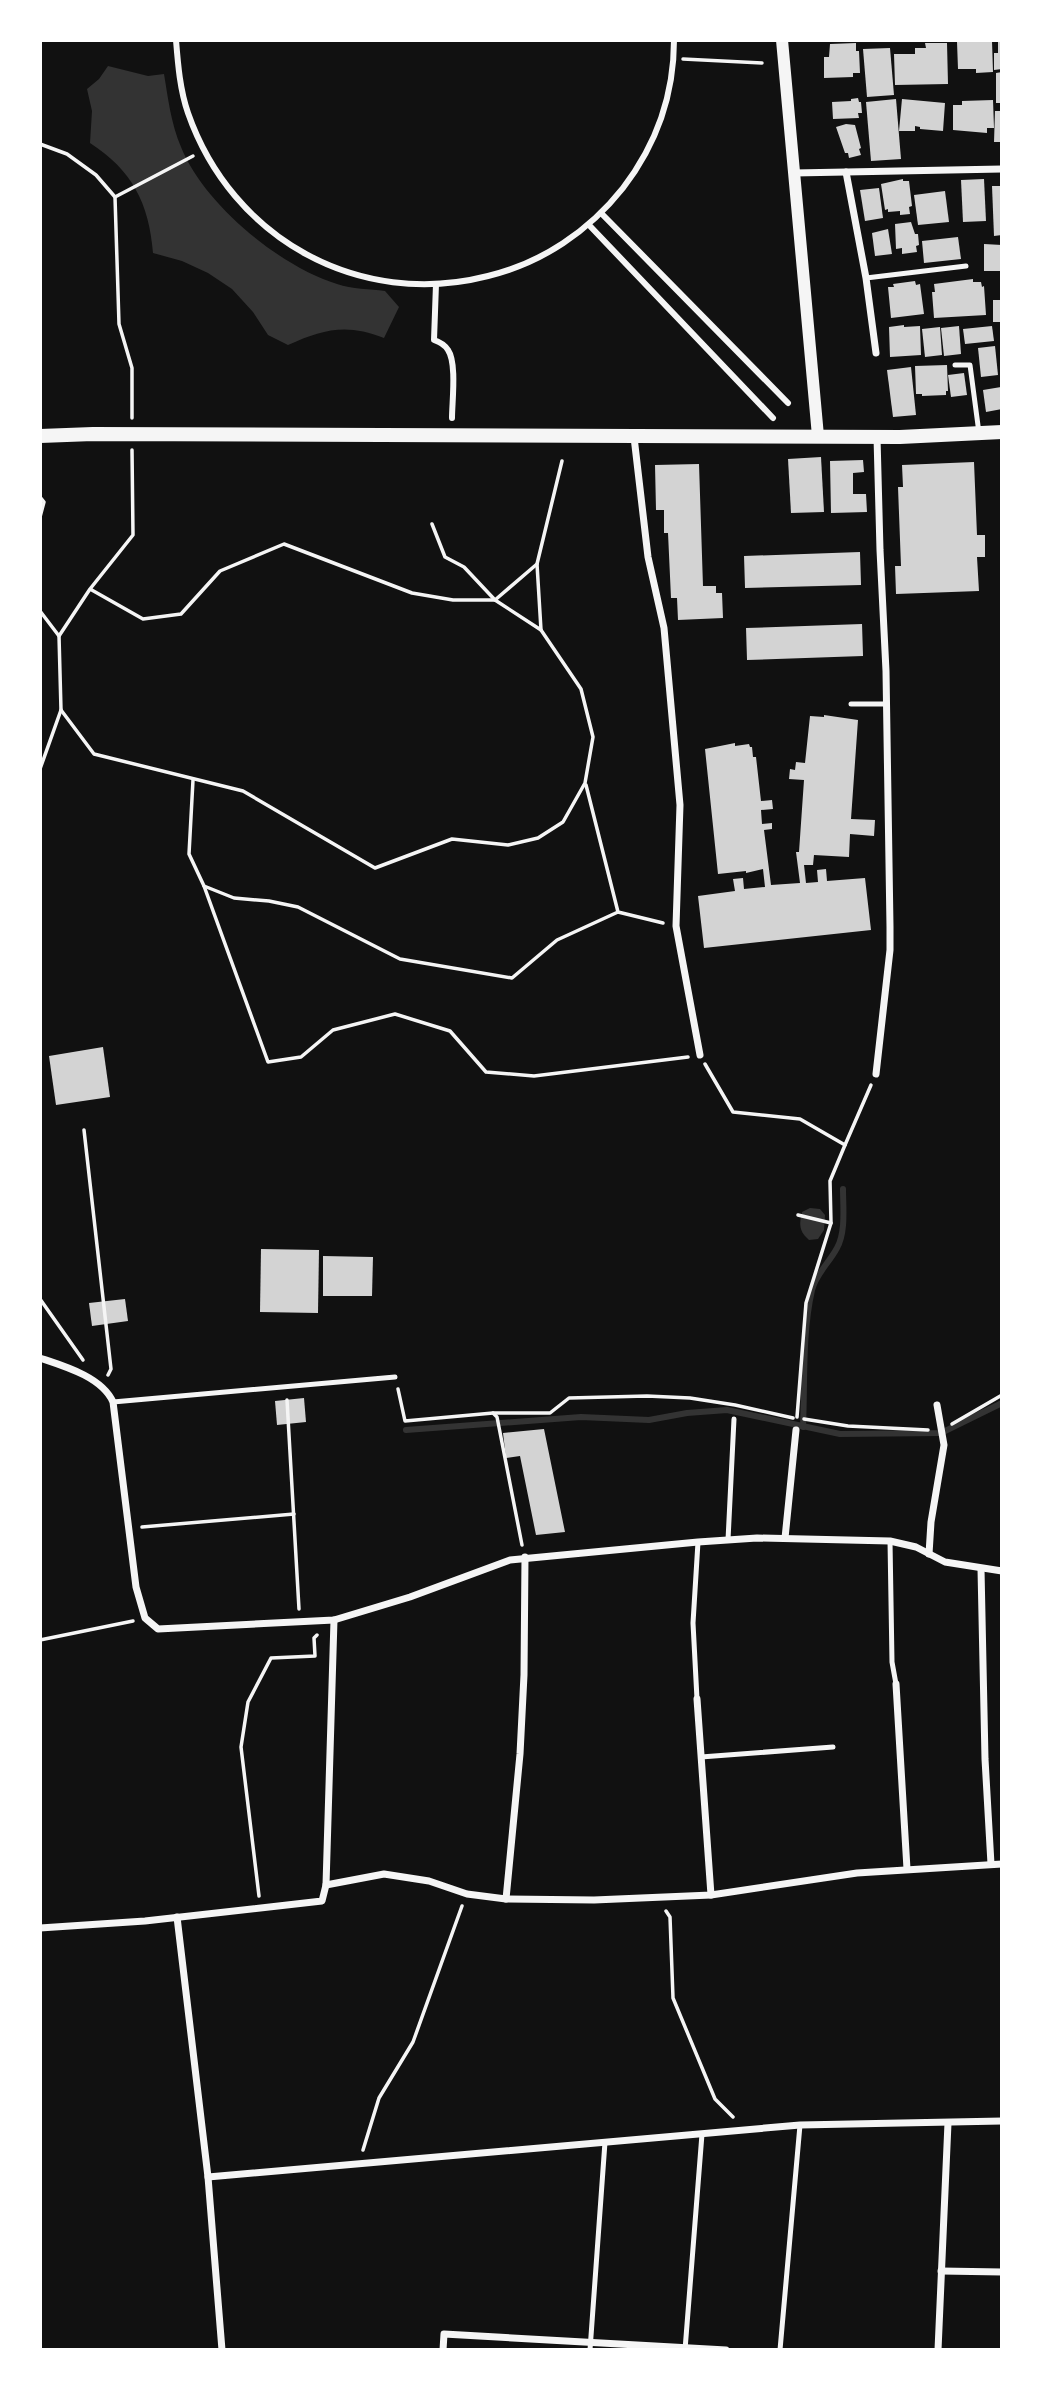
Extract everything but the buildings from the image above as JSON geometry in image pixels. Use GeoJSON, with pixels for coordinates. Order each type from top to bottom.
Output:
{"type":"FeatureCollection","features":[{"type":"Feature","properties":{"kind":"main road"},"geometry":{"type":"LineString","coordinates":[[40,436],[877,437],[1002,432]]}},
{"type":"Feature","properties":{"kind":"street"},"geometry":{"type":"LineString","coordinates":[[176,40],[178,71],[187,112],[203,150],[227,187],[257,220],[292,247],[331,267],[373,280],[417,285],[461,283],[509,271],[552,251],[589,225],[635,172],[654,136],[667,99],[674,59],[674,40]]}},
{"type":"Feature","properties":{"kind":"street"},"geometry":{"type":"LineString","coordinates":[[782,40],[818,436]]}},
{"type":"Feature","properties":{"kind":"street"},"geometry":{"type":"LineString","coordinates":[[794,173],[1002,169]]}},
{"type":"Feature","properties":{"kind":"street"},"geometry":{"type":"LineString","coordinates":[[846,172],[866,278],[876,353]]}},
{"type":"Feature","properties":{"kind":"street"},"geometry":{"type":"LineString","coordinates":[[601,213],[788,403]]}},
{"type":"Feature","properties":{"kind":"street"},"geometry":{"type":"LineString","coordinates":[[589,225],[773,418]]}},
{"type":"Feature","properties":{"kind":"street"},"geometry":{"type":"LineString","coordinates":[[436,284],[434,340],[450,352],[452,418]]}},
{"type":"Feature","properties":{"kind":"street"},"geometry":{"type":"LineString","coordinates":[[634,436],[648,557],[664,628],[680,805],[677,926],[700,1055]]}},
{"type":"Feature","properties":{"kind":"street"},"geometry":{"type":"LineString","coordinates":[[876,1074],[890,950],[887,704],[877,437]]}},
{"type":"Feature","properties":{"kind":"street"},"geometry":{"type":"LineString","coordinates":[[40,1358],[72,1369],[110,1395],[136,1587],[145,1618],[158,1629],[334,1620],[410,1597],[510,1560],[698,1542],[785,1538],[890,1541],[916,1547],[945,1562],[1002,1571]]}},
{"type":"Feature","properties":{"kind":"street"},"geometry":{"type":"LineString","coordinates":[[929,1554],[930,1522],[944,1445],[937,1405]]}},
{"type":"Feature","properties":{"kind":"street"},"geometry":{"type":"LineString","coordinates":[[785,1538],[796,1430]]}},
{"type":"Feature","properties":{"kind":"street"},"geometry":{"type":"LineString","coordinates":[[506,1899],[524,1688],[525,1557]]}},
{"type":"Feature","properties":{"kind":"street"},"geometry":{"type":"LineString","coordinates":[[981,1569],[985,1759],[991,1864]]}},
{"type":"Feature","properties":{"kind":"street"},"geometry":{"type":"LineString","coordinates":[[40,1928],[177,1917],[322,1901],[326,1885],[334,1620]]}},
{"type":"Feature","properties":{"kind":"street"},"geometry":{"type":"LineString","coordinates":[[897,1684],[907,1869]]}},
{"type":"Feature","properties":{"kind":"street"},"geometry":{"type":"LineString","coordinates":[[697,1699],[711,1895]]}},
{"type":"Feature","properties":{"kind":"street"},"geometry":{"type":"LineString","coordinates":[[326,1885],[384,1874],[429,1881],[467,1894],[506,1899],[594,1900],[711,1895],[798,1881],[907,1869],[1002,1864]]}},
{"type":"Feature","properties":{"kind":"street"},"geometry":{"type":"LineString","coordinates":[[177,1917],[208,2177],[222,2350]]}},
{"type":"Feature","properties":{"kind":"street"},"geometry":{"type":"LineString","coordinates":[[208,2177],[800,2125],[1002,2120]]}},
{"type":"Feature","properties":{"kind":"street"},"geometry":{"type":"LineString","coordinates":[[938,2350],[948,2123]]}},
{"type":"Feature","properties":{"kind":"street"},"geometry":{"type":"LineString","coordinates":[[942,2271],[1002,2272]]}},
{"type":"Feature","properties":{"kind":"street"},"geometry":{"type":"LineString","coordinates":[[443,2350],[444,2334],[527,2339],[590,2347],[726,2350]]}},
{"type":"Feature","properties":{"kind":"street"},"geometry":{"type":"LineString","coordinates":[[526,2350],[527,2339]]}},
{"type":"Feature","properties":{"kind":"lane"},"geometry":{"type":"LineString","coordinates":[[866,278],[966,266]]}},
{"type":"Feature","properties":{"kind":"lane"},"geometry":{"type":"LineString","coordinates":[[955,365],[970,365],[979,433]]}},
{"type":"Feature","properties":{"kind":"lane"},"geometry":{"type":"LineString","coordinates":[[851,704],[887,704]]}},
{"type":"Feature","properties":{"kind":"lane"},"geometry":{"type":"LineString","coordinates":[[113,1402],[395,1377]]}},
{"type":"Feature","properties":{"kind":"lane"},"geometry":{"type":"LineString","coordinates":[[728,1540],[734,1419]]}},
{"type":"Feature","properties":{"kind":"lane"},"geometry":{"type":"LineString","coordinates":[[890,1541],[892,1662],[897,1684]]}},
{"type":"Feature","properties":{"kind":"lane"},"geometry":{"type":"LineString","coordinates":[[697,1699],[693,1623],[698,1542]]}},
{"type":"Feature","properties":{"kind":"lane"},"geometry":{"type":"LineString","coordinates":[[701,1757],[833,1748]]}},
{"type":"Feature","properties":{"kind":"lane"},"geometry":{"type":"LineString","coordinates":[[780,2350],[800,2125]]}},
{"type":"Feature","properties":{"kind":"lane"},"geometry":{"type":"LineString","coordinates":[[685,2349],[702,2134]]}},
{"type":"Feature","properties":{"kind":"lane"},"geometry":{"type":"LineString","coordinates":[[590,2347],[605,2142]]}},
{"type":"Feature","properties":{"kind":"path"},"geometry":{"type":"LineString","coordinates":[[674,59],[762,63]]}},
{"type":"Feature","properties":{"kind":"path"},"geometry":{"type":"LineString","coordinates":[[40,144],[67,154],[96,176],[115,197],[119,324],[132,368]]}},
{"type":"Feature","properties":{"kind":"path"},"geometry":{"type":"LineString","coordinates":[[115,197],[189,158]]}},
{"type":"Feature","properties":{"kind":"path"},"geometry":{"type":"LineString","coordinates":[[541,630],[537,564],[562,461]]}},
{"type":"Feature","properties":{"kind":"path"},"geometry":{"type":"LineString","coordinates":[[40,497],[44,502],[40,517]]}},
{"type":"Feature","properties":{"kind":"path"},"geometry":{"type":"LineString","coordinates":[[61,710],[94,754],[243,791],[375,868],[452,839],[508,845],[538,838],[563,822],[585,783],[593,737],[581,690],[541,630],[495,600],[464,567],[445,557],[432,524]]}},
{"type":"Feature","properties":{"kind":"path"},"geometry":{"type":"LineString","coordinates":[[40,769],[61,710],[59,636],[90,589],[133,535]]}},
{"type":"Feature","properties":{"kind":"path"},"geometry":{"type":"LineString","coordinates":[[90,589],[143,619],[181,614],[220,571],[284,544],[412,593],[453,600],[495,600],[537,564]]}},
{"type":"Feature","properties":{"kind":"path"},"geometry":{"type":"LineString","coordinates":[[40,611],[59,636]]}},
{"type":"Feature","properties":{"kind":"path"},"geometry":{"type":"LineString","coordinates":[[193,780],[189,854],[204,886],[268,1062],[301,1057],[333,1030],[396,1014],[450,1031],[486,1072],[534,1076],[700,1055],[733,1112],[800,1119],[845,1145]]}},
{"type":"Feature","properties":{"kind":"path"},"geometry":{"type":"LineString","coordinates":[[585,783],[618,912]]}},
{"type":"Feature","properties":{"kind":"path"},"geometry":{"type":"LineString","coordinates":[[204,886],[234,898],[298,907],[400,959],[512,978],[557,940],[618,912],[677,926]]}},
{"type":"Feature","properties":{"kind":"path"},"geometry":{"type":"LineString","coordinates":[[798,1419],[806,1303],[831,1223],[830,1181],[876,1074]]}},
{"type":"Feature","properties":{"kind":"path"},"geometry":{"type":"LineString","coordinates":[[40,1298],[102,1387],[111,1370],[83,1130]]}},
{"type":"Feature","properties":{"kind":"path"},"geometry":{"type":"LineString","coordinates":[[798,1215],[831,1223]]}},
{"type":"Feature","properties":{"kind":"path"},"geometry":{"type":"LineString","coordinates":[[395,1377],[405,1422],[550,1413],[569,1398],[658,1397],[690,1398],[848,1426],[942,1430],[1002,1395]]}},
{"type":"Feature","properties":{"kind":"path"},"geometry":{"type":"LineString","coordinates":[[286,1386],[300,1621]]}},
{"type":"Feature","properties":{"kind":"path"},"geometry":{"type":"LineString","coordinates":[[495,1415],[525,1557]]}},
{"type":"Feature","properties":{"kind":"path"},"geometry":{"type":"LineString","coordinates":[[129,1528],[294,1514]]}},
{"type":"Feature","properties":{"kind":"path"},"geometry":{"type":"LineString","coordinates":[[40,1640],[145,1618]]}},
{"type":"Feature","properties":{"kind":"path"},"geometry":{"type":"LineString","coordinates":[[260,1909],[241,1747],[248,1702],[271,1658],[315,1656],[314,1637],[334,1620]]}},
{"type":"Feature","properties":{"kind":"path"},"geometry":{"type":"LineString","coordinates":[[360,2164],[379,2098],[413,2042],[467,1894]]}},
{"type":"Feature","properties":{"kind":"path"},"geometry":{"type":"LineString","coordinates":[[658,1897],[670,1916],[673,1998],[715,2099],[746,2130]]}},
{"type":"Feature","properties":{"kind":"shaded area"},"geometry":{"type":"Polygon","coordinates":[[[108,66],[148,76],[164,74],[175,129],[192,169],[225,211],[268,248],[291,263],[343,286],[385,291],[399,307],[384,338],[347,329],[324,332],[288,345],[268,335],[253,312],[232,289],[208,273],[182,261],[153,253],[147,219],[136,189],[105,153],[90,143],[92,111],[87,89],[99,79],[108,66]]]}},
{"type":"Feature","properties":{"kind":"shaded area"},"geometry":{"type":"Polygon","coordinates":[[[810,1208],[820,1209],[825,1215],[824,1230],[818,1239],[809,1240],[803,1234],[800,1221],[802,1212],[810,1208]]]}},
{"type":"Feature","properties":{"kind":"waterway"},"geometry":{"type":"LineString","coordinates":[[803,1427],[805,1341],[809,1307],[816,1279],[840,1242],[843,1189]]}},
{"type":"Feature","properties":{"kind":"waterway"},"geometry":{"type":"LineString","coordinates":[[406,1430],[581,1417],[649,1420],[687,1413],[727,1410],[840,1434],[941,1433],[1002,1403]]}}]}
